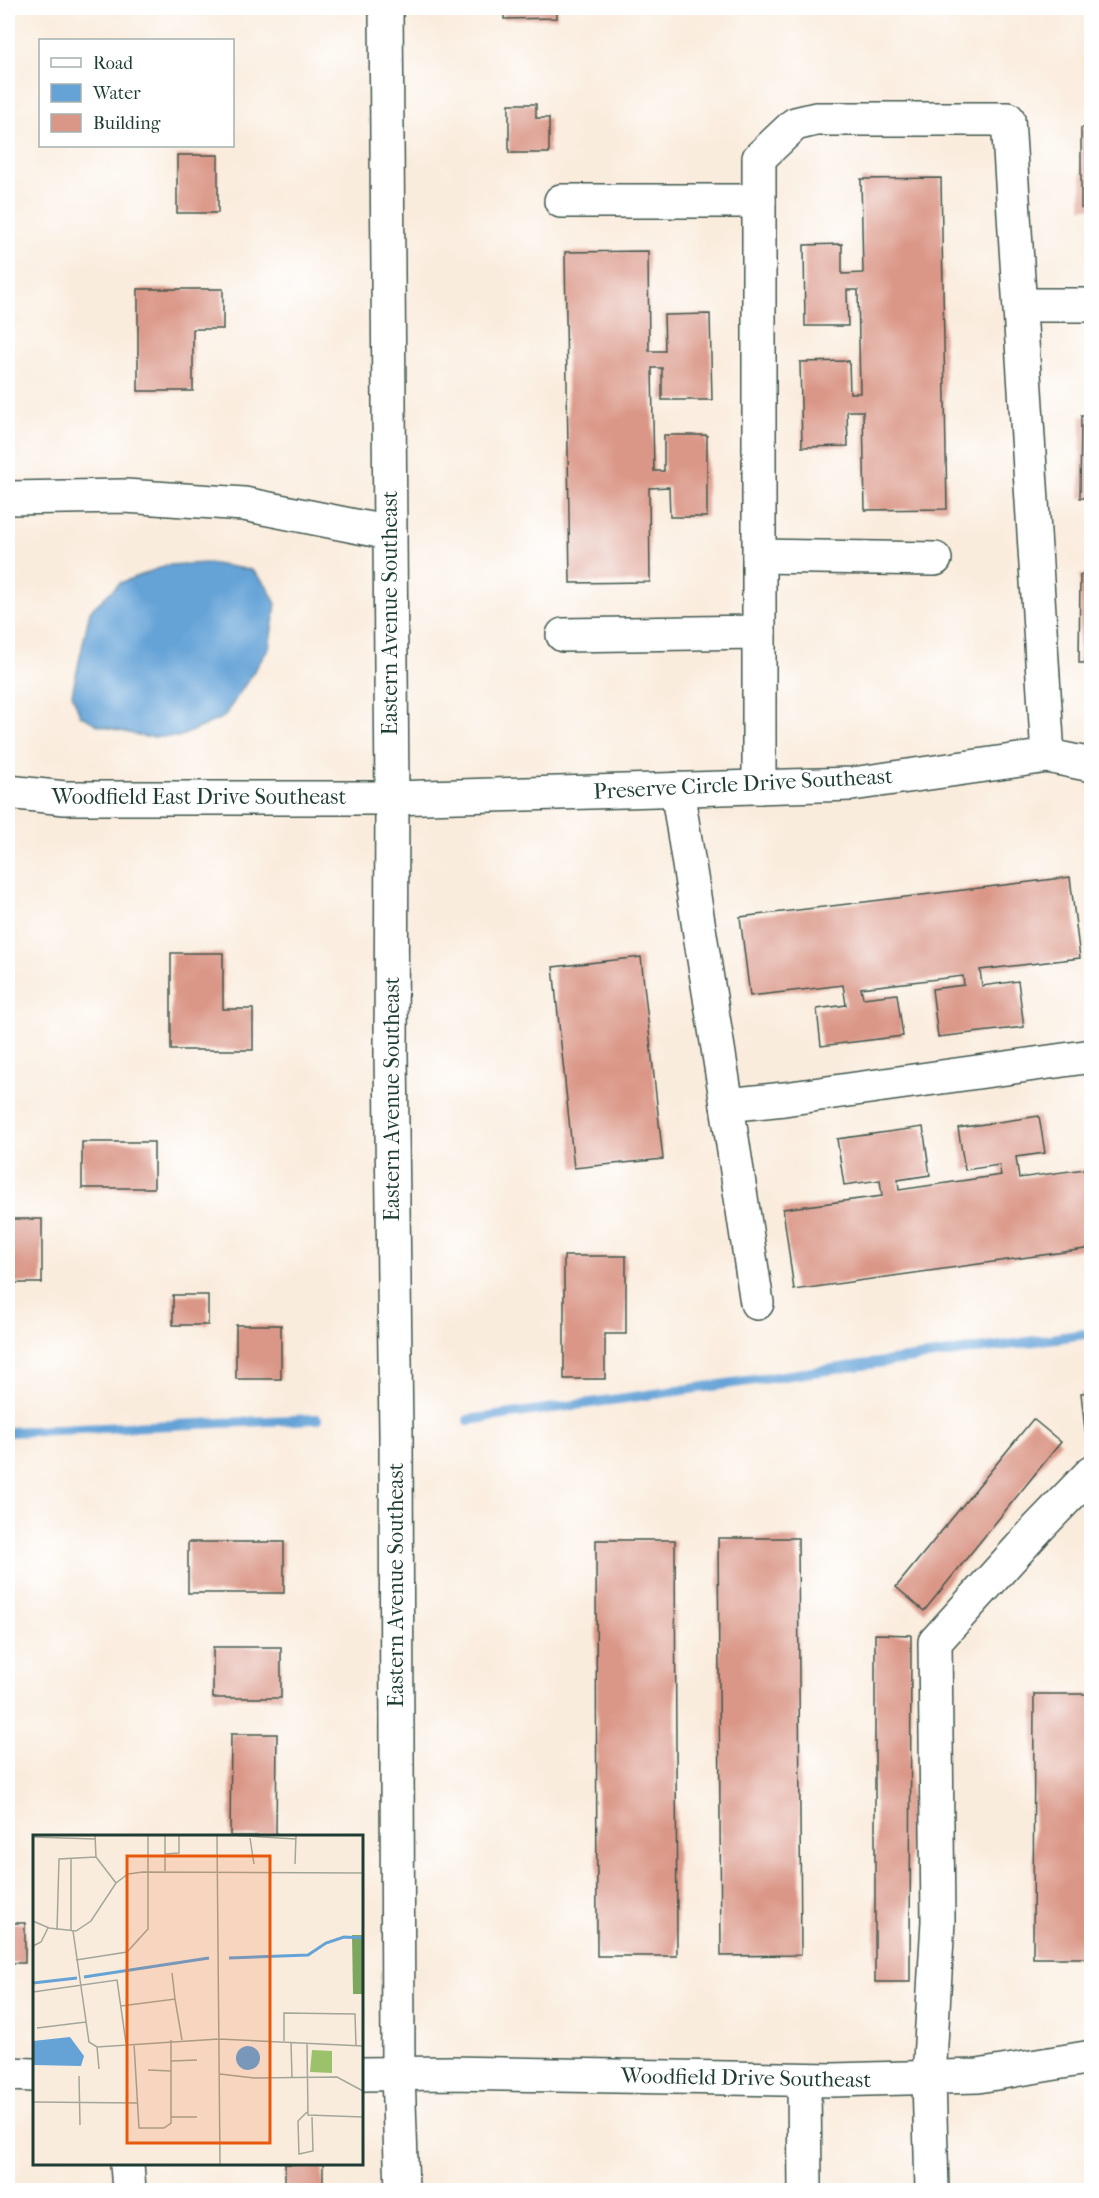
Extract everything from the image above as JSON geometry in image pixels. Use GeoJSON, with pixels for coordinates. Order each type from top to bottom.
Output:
{"type":"FeatureCollection","features":[{"type":"Feature","properties":{"kind":"street","name":"Eastern Avenue Southeast"},"geometry":{"type":"LineString","coordinates":[[386,8],[398,2073],[402,2190]]}},
{"type":"Feature","properties":{"kind":"street"},"geometry":{"type":"LineString","coordinates":[[759,786],[759,158],[795,124],[816,119],[1008,119],[1048,756]]}},
{"type":"Feature","properties":{"kind":"street"},"geometry":{"type":"LineString","coordinates":[[561,201],[759,201]]}},
{"type":"Feature","properties":{"kind":"street"},"geometry":{"type":"LineString","coordinates":[[1020,305],[1092,305]]}},
{"type":"Feature","properties":{"kind":"street"},"geometry":{"type":"LineString","coordinates":[[8,498],[125,496],[244,504],[390,533]]}},
{"type":"Feature","properties":{"kind":"street"},"geometry":{"type":"LineString","coordinates":[[759,556],[935,559]]}},
{"type":"Feature","properties":{"kind":"street"},"geometry":{"type":"LineString","coordinates":[[563,635],[759,632]]}},
{"type":"Feature","properties":{"kind":"street","name":"Preserve Circle Drive Southeast"},"geometry":{"type":"LineString","coordinates":[[392,798],[852,784],[1048,756],[1092,765]]}},
{"type":"Feature","properties":{"kind":"street"},"geometry":{"type":"LineString","coordinates":[[677,789],[757,1303]]}},
{"type":"Feature","properties":{"kind":"street","name":"Woodfield East Drive Southeast"},"geometry":{"type":"LineString","coordinates":[[8,792],[65,798],[392,798]]}},
{"type":"Feature","properties":{"kind":"street"},"geometry":{"type":"LineString","coordinates":[[727,1105],[1092,1056]]}},
{"type":"Feature","properties":{"kind":"street"},"geometry":{"type":"LineString","coordinates":[[932,2190],[929,2078],[938,1921],[935,1642],[1092,1472]]}},
{"type":"Feature","properties":{"kind":"street","name":"Woodfield Drive Southeast"},"geometry":{"type":"LineString","coordinates":[[363,2074],[804,2080],[929,2078],[978,2076],[1092,2057]]}},
{"type":"Feature","properties":{"kind":"street"},"geometry":{"type":"LineString","coordinates":[[8,2074],[33,2075]]}},
{"type":"Feature","properties":{"kind":"street"},"geometry":{"type":"LineString","coordinates":[[804,2080],[805,2190]]}},
{"type":"Feature","properties":{"kind":"street"},"geometry":{"type":"LineString","coordinates":[[128,2165],[129,2190]]}},
{"type":"Feature","properties":{"kind":"water"},"geometry":{"type":"Polygon","coordinates":[[[208,563],[252,570],[267,586],[276,604],[269,648],[224,717],[179,737],[144,737],[98,725],[80,715],[72,694],[90,611],[120,583],[167,565],[208,563]]]}},
{"type":"Feature","properties":{"kind":"building"},"geometry":{"type":"Polygon","coordinates":[[[504,8],[557,8],[557,18],[504,19],[504,8]]]}},
{"type":"Feature","properties":{"kind":"building"},"geometry":{"type":"Polygon","coordinates":[[[509,104],[536,104],[536,118],[549,118],[549,153],[509,153],[509,104]]]}},
{"type":"Feature","properties":{"kind":"building"},"geometry":{"type":"Polygon","coordinates":[[[1081,128],[1092,128],[1092,208],[1081,208],[1081,128]]]}},
{"type":"Feature","properties":{"kind":"building"},"geometry":{"type":"Polygon","coordinates":[[[177,155],[218,155],[218,213],[177,213],[177,155]]]}},
{"type":"Feature","properties":{"kind":"building"},"geometry":{"type":"Polygon","coordinates":[[[941,178],[947,509],[865,510],[863,411],[847,411],[848,446],[802,447],[800,362],[849,361],[850,393],[860,393],[858,290],[847,290],[848,326],[805,326],[804,245],[842,244],[842,274],[863,273],[861,179],[941,178]]]}},
{"type":"Feature","properties":{"kind":"building"},"geometry":{"type":"Polygon","coordinates":[[[648,251],[649,351],[665,351],[664,315],[710,314],[712,400],[662,400],[662,368],[652,368],[654,471],[664,471],[664,435],[707,435],[707,517],[670,517],[669,487],[649,488],[650,582],[570,583],[565,252],[648,251]]]}},
{"type":"Feature","properties":{"kind":"building"},"geometry":{"type":"Polygon","coordinates":[[[138,289],[223,289],[223,329],[193,329],[193,391],[138,391],[138,289]]]}},
{"type":"Feature","properties":{"kind":"building"},"geometry":{"type":"Polygon","coordinates":[[[1081,416],[1092,416],[1092,498],[1080,498],[1081,416]]]}},
{"type":"Feature","properties":{"kind":"building"},"geometry":{"type":"Polygon","coordinates":[[[1080,575],[1092,575],[1092,663],[1079,663],[1080,575]]]}},
{"type":"Feature","properties":{"kind":"building"},"geometry":{"type":"Polygon","coordinates":[[[1070,877],[1080,958],[980,970],[982,986],[1018,981],[1024,1027],[938,1037],[932,989],[964,985],[963,976],[861,988],[863,998],[897,994],[903,1036],[821,1046],[817,1009],[846,1005],[843,985],[750,996],[740,917],[1070,877]]]}},
{"type":"Feature","properties":{"kind":"building"},"geometry":{"type":"Polygon","coordinates":[[[171,953],[223,953],[223,1009],[253,1009],[253,1050],[171,1050],[171,953]]]}},
{"type":"Feature","properties":{"kind":"building"},"geometry":{"type":"Polygon","coordinates":[[[641,957],[663,1159],[574,1168],[553,967],[641,957]]]}},
{"type":"Feature","properties":{"kind":"building"},"geometry":{"type":"Polygon","coordinates":[[[1039,1116],[1045,1153],[1016,1157],[1019,1178],[1092,1168],[1092,1248],[794,1290],[783,1209],[882,1196],[880,1180],[844,1185],[837,1139],[923,1127],[930,1175],[898,1180],[899,1190],[1001,1175],[999,1165],[965,1170],[958,1128],[1039,1116]]]}},
{"type":"Feature","properties":{"kind":"building"},"geometry":{"type":"Polygon","coordinates":[[[82,1142],[154,1142],[154,1188],[82,1188],[82,1142]]]}},
{"type":"Feature","properties":{"kind":"building"},"geometry":{"type":"Polygon","coordinates":[[[8,1219],[42,1219],[42,1283],[8,1283],[8,1219]]]}},
{"type":"Feature","properties":{"kind":"building"},"geometry":{"type":"Polygon","coordinates":[[[564,1256],[626,1256],[626,1334],[605,1334],[605,1379],[564,1379],[564,1256]]]}},
{"type":"Feature","properties":{"kind":"building"},"geometry":{"type":"Polygon","coordinates":[[[173,1295],[208,1295],[208,1325],[173,1325],[173,1295]]]}},
{"type":"Feature","properties":{"kind":"building"},"geometry":{"type":"Polygon","coordinates":[[[236,1325],[281,1325],[281,1379],[236,1379],[236,1325]]]}},
{"type":"Feature","properties":{"kind":"building"},"geometry":{"type":"Polygon","coordinates":[[[1092,1392],[1092,1430],[1085,1431],[1081,1393],[1092,1392]]]}},
{"type":"Feature","properties":{"kind":"building"},"geometry":{"type":"Polygon","coordinates":[[[1033,1419],[1061,1442],[924,1611],[896,1587],[1033,1419]]]}},
{"type":"Feature","properties":{"kind":"building"},"geometry":{"type":"Polygon","coordinates":[[[718,1538],[798,1538],[801,1955],[721,1956],[718,1538]]]}},
{"type":"Feature","properties":{"kind":"building"},"geometry":{"type":"Polygon","coordinates":[[[596,1540],[675,1540],[677,1956],[597,1956],[596,1540]]]}},
{"type":"Feature","properties":{"kind":"building"},"geometry":{"type":"Polygon","coordinates":[[[188,1542],[284,1542],[284,1593],[188,1593],[188,1542]]]}},
{"type":"Feature","properties":{"kind":"building"},"geometry":{"type":"Polygon","coordinates":[[[875,1634],[911,1635],[910,1982],[875,1982],[875,1634]]]}},
{"type":"Feature","properties":{"kind":"building"},"geometry":{"type":"Polygon","coordinates":[[[213,1647],[281,1647],[281,1698],[213,1698],[213,1647]]]}},
{"type":"Feature","properties":{"kind":"building"},"geometry":{"type":"Polygon","coordinates":[[[1034,1694],[1092,1694],[1092,1958],[1033,1958],[1034,1694]]]}},
{"type":"Feature","properties":{"kind":"building"},"geometry":{"type":"Polygon","coordinates":[[[231,1734],[277,1734],[276,1835],[230,1835],[231,1734]]]}},
{"type":"Feature","properties":{"kind":"building"},"geometry":{"type":"Polygon","coordinates":[[[8,1923],[25,1923],[25,1963],[8,1963],[8,1923]]]}},
{"type":"Feature","properties":{"kind":"building"},"geometry":{"type":"Polygon","coordinates":[[[285,2165],[323,2165],[323,2190],[285,2190],[285,2165]]]}},
{"type":"Feature","properties":{"kind":"waterway"},"geometry":{"type":"LineString","coordinates":[[468,1420],[1092,1333]]}},
{"type":"Feature","properties":{"kind":"waterway"},"geometry":{"type":"LineString","coordinates":[[8,1432],[317,1419]]}}]}
